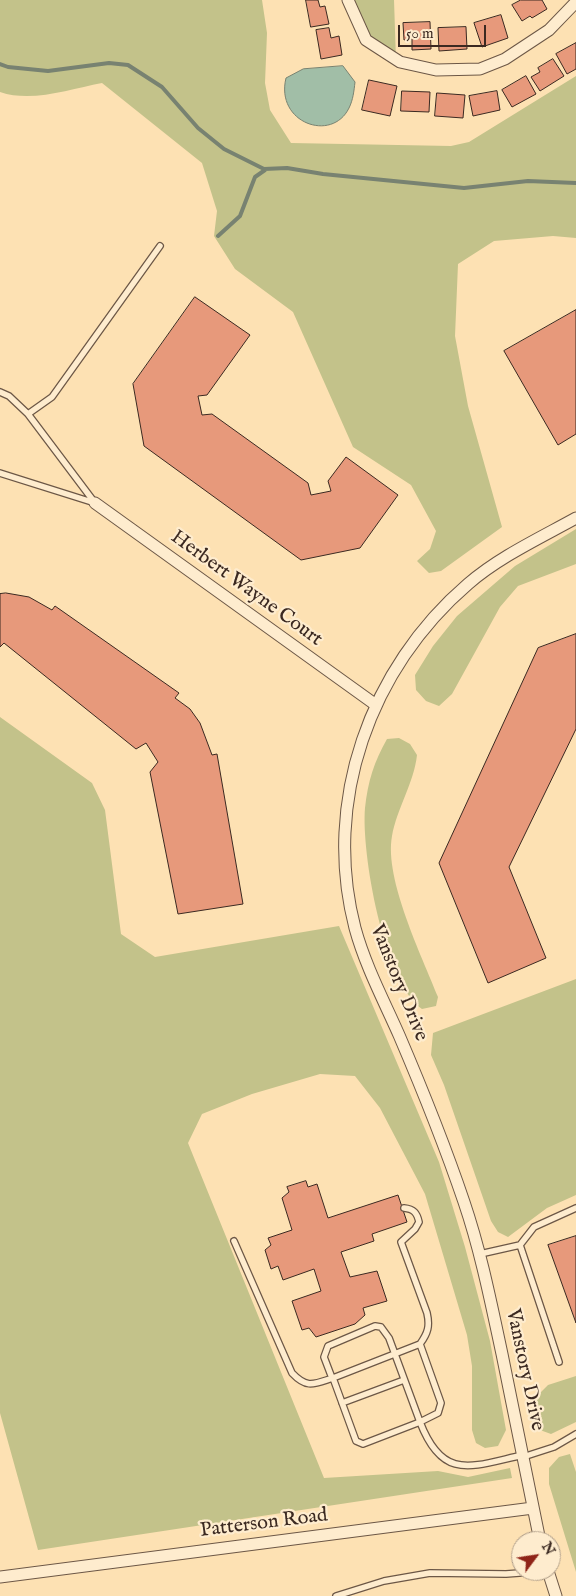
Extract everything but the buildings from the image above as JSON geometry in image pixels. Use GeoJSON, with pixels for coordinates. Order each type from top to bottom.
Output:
{"type":"FeatureCollection","features":[{"type":"Feature","properties":{"kind":"street"},"geometry":{"type":"LineString","coordinates":[[348,0],[366,40],[400,62],[436,70],[480,69],[506,59],[549,30],[576,2]]}},
{"type":"Feature","properties":{"kind":"street","name":"Herbert Wayne Court"},"geometry":{"type":"LineString","coordinates":[[96,502],[376,705]]}},
{"type":"Feature","properties":{"kind":"street","name":"Vanstory Drive"},"geometry":{"type":"LineString","coordinates":[[538,1531],[480,1254],[436,1121],[355,929],[348,891],[344,842],[348,791],[355,762],[376,705],[390,676],[408,648],[436,614],[467,584],[508,556],[576,518]]}},
{"type":"Feature","properties":{"kind":"street","name":"Patterson Road"},"geometry":{"type":"LineString","coordinates":[[0,1577],[533,1508]]}},
{"type":"Feature","properties":{"kind":"street"},"geometry":{"type":"LineString","coordinates":[[551,1581],[556,1596]]}},
{"type":"Feature","properties":{"kind":"lane"},"geometry":{"type":"LineString","coordinates":[[28,414],[52,397],[160,246]]}},
{"type":"Feature","properties":{"kind":"lane"},"geometry":{"type":"LineString","coordinates":[[0,392],[10,396],[28,414],[96,502]]}},
{"type":"Feature","properties":{"kind":"lane"},"geometry":{"type":"LineString","coordinates":[[0,473],[96,502]]}},
{"type":"Feature","properties":{"kind":"lane"},"geometry":{"type":"LineString","coordinates":[[234,1241],[292,1373],[301,1382],[312,1385],[420,1344],[427,1335],[428,1318],[401,1242],[415,1229],[419,1222],[417,1214],[412,1209],[404,1208]]}},
{"type":"Feature","properties":{"kind":"lane"},"geometry":{"type":"LineString","coordinates":[[480,1254],[520,1245],[534,1227],[576,1208]]}},
{"type":"Feature","properties":{"kind":"lane"},"geometry":{"type":"LineString","coordinates":[[520,1245],[559,1362]]}},
{"type":"Feature","properties":{"kind":"lane"},"geometry":{"type":"LineString","coordinates":[[420,1344],[441,1403],[438,1413],[420,1422],[363,1444],[356,1441],[324,1357],[325,1351],[332,1342],[375,1326],[381,1327],[389,1338],[404,1380],[420,1422],[426,1438],[437,1454],[450,1463],[465,1466],[523,1456],[554,1447],[576,1434]]}},
{"type":"Feature","properties":{"kind":"lane"},"geometry":{"type":"LineString","coordinates":[[342,1404],[404,1380]]}},
{"type":"Feature","properties":{"kind":"lane"},"geometry":{"type":"LineString","coordinates":[[336,1596],[384,1581],[430,1573],[511,1574]]}},
{"type":"Feature","properties":{"kind":"shaded area"},"geometry":{"type":"Polygon","coordinates":[[[0,0],[262,0],[267,33],[265,83],[270,110],[291,143],[451,146],[469,142],[576,76],[576,238],[553,236],[494,241],[458,264],[455,336],[468,406],[502,527],[441,571],[429,573],[417,561],[430,549],[436,531],[411,485],[353,447],[293,312],[235,269],[214,236],[217,211],[202,163],[102,83],[38,96],[12,95],[0,92],[0,0]]]}},
{"type":"Feature","properties":{"kind":"shaded area"},"geometry":{"type":"Polygon","coordinates":[[[348,0],[394,0],[396,60],[366,40],[348,0]]]}},
{"type":"Feature","properties":{"kind":"shaded area"},"geometry":{"type":"Polygon","coordinates":[[[343,66],[355,82],[349,108],[341,119],[319,126],[307,123],[297,116],[289,107],[285,94],[286,78],[303,69],[343,66]]]}},
{"type":"Feature","properties":{"kind":"shaded area"},"geometry":{"type":"Polygon","coordinates":[[[576,529],[576,564],[518,586],[500,607],[452,694],[439,706],[426,701],[416,690],[415,675],[433,646],[457,616],[515,566],[576,529]]]}},
{"type":"Feature","properties":{"kind":"shaded area"},"geometry":{"type":"Polygon","coordinates":[[[0,717],[92,783],[105,810],[121,934],[155,957],[339,926],[439,1162],[465,1247],[490,1341],[506,1430],[498,1446],[485,1448],[476,1443],[472,1430],[472,1366],[467,1335],[425,1194],[380,1108],[355,1076],[320,1074],[252,1094],[202,1114],[188,1143],[324,1478],[438,1471],[468,1477],[510,1468],[512,1478],[38,1550],[0,1413],[0,717]]]}},
{"type":"Feature","properties":{"kind":"shaded area"},"geometry":{"type":"Polygon","coordinates":[[[399,738],[410,744],[417,755],[413,776],[394,826],[391,854],[399,895],[406,917],[438,997],[436,1006],[422,1009],[408,995],[396,973],[386,946],[371,884],[367,854],[365,808],[370,780],[378,756],[387,739],[399,738]]]}},
{"type":"Feature","properties":{"kind":"shaded area"},"geometry":{"type":"Polygon","coordinates":[[[576,979],[576,1195],[547,1208],[508,1237],[498,1232],[491,1221],[444,1085],[431,1055],[433,1033],[576,979]]]}},
{"type":"Feature","properties":{"kind":"shaded area"},"geometry":{"type":"Polygon","coordinates":[[[576,1376],[576,1422],[551,1434],[540,1430],[534,1419],[534,1399],[548,1385],[576,1376]]]}},
{"type":"Feature","properties":{"kind":"shaded area"},"geometry":{"type":"Polygon","coordinates":[[[570,1454],[576,1472],[576,1572],[549,1484],[549,1468],[559,1457],[570,1454]]]}},
{"type":"Feature","properties":{"kind":"waterway"},"geometry":{"type":"LineString","coordinates":[[0,64],[8,67],[48,71],[109,63],[128,65],[162,87],[198,128],[224,149],[264,169],[287,168],[323,174],[464,188],[528,181],[576,183]]}},
{"type":"Feature","properties":{"kind":"waterway"},"geometry":{"type":"LineString","coordinates":[[218,236],[240,216],[255,177],[265,170]]}}]}
